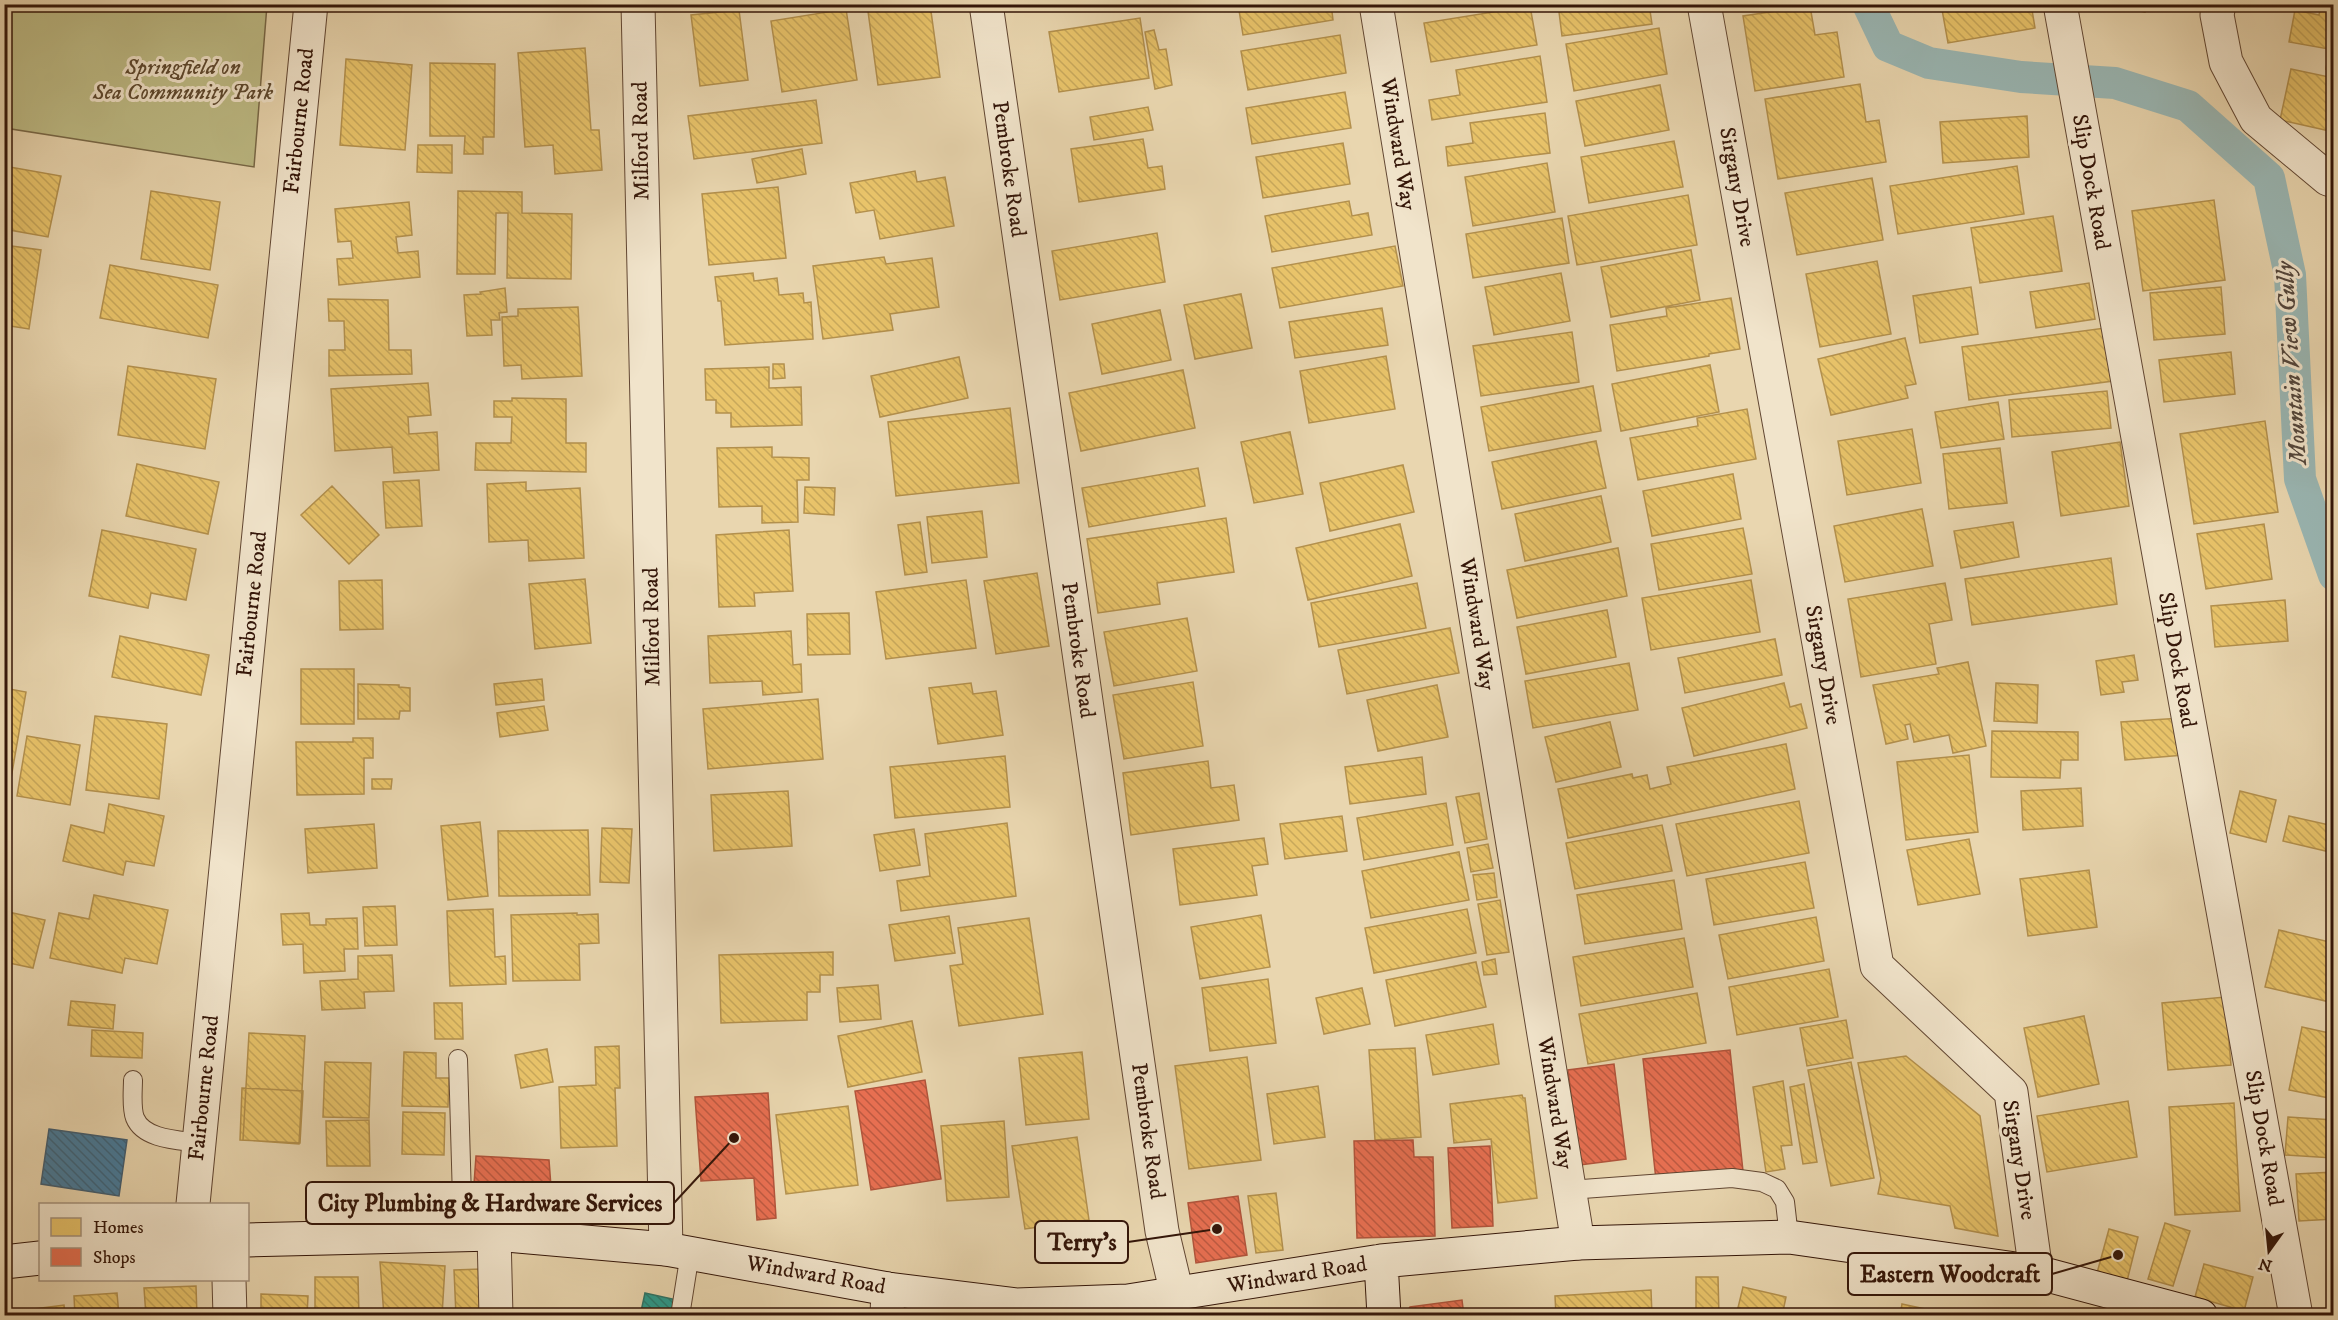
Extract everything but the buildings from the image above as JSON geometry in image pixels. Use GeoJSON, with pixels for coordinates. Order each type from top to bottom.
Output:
{"type":"FeatureCollection","features":[{"type":"Feature","properties":{"kind":"street","name":"Fairbourne Road"},"geometry":{"type":"LineString","coordinates":[[193,1203],[311,4]]}},
{"type":"Feature","properties":{"kind":"street","name":"Milford Road"},"geometry":{"type":"LineString","coordinates":[[638,4],[678,1251]]}},
{"type":"Feature","properties":{"kind":"street","name":"Pembroke Road"},"geometry":{"type":"LineString","coordinates":[[986,4],[1160,1219],[1177,1294]]}},
{"type":"Feature","properties":{"kind":"street","name":"Windward Way"},"geometry":{"type":"LineString","coordinates":[[1376,4],[1578,1243]]}},
{"type":"Feature","properties":{"kind":"street","name":"Sirgany Drive"},"geometry":{"type":"LineString","coordinates":[[1704,4],[1877,966],[2011,1092],[2036,1272]]}},
{"type":"Feature","properties":{"kind":"street","name":"Slip Dock Road"},"geometry":{"type":"LineString","coordinates":[[2060,4],[2296,1316]]}},
{"type":"Feature","properties":{"kind":"street"},"geometry":{"type":"LineString","coordinates":[[2219,4],[2217,15],[2226,62],[2256,119],[2328,179],[2334,181]]}},
{"type":"Feature","properties":{"kind":"street","name":"Windward Road"},"geometry":{"type":"LineString","coordinates":[[249,1240],[478,1234],[678,1251],[887,1302],[1129,1308],[1177,1294],[1381,1261],[1578,1243],[1789,1237],[2036,1272],[2201,1316]]}},
{"type":"Feature","properties":{"kind":"street"},"geometry":{"type":"LineString","coordinates":[[478,1234],[496,1316]]}},
{"type":"Feature","properties":{"kind":"street"},"geometry":{"type":"LineString","coordinates":[[4,1262],[39,1258]]}},
{"type":"Feature","properties":{"kind":"street"},"geometry":{"type":"LineString","coordinates":[[1381,1261],[1384,1316]]}},
{"type":"Feature","properties":{"kind":"street"},"geometry":{"type":"LineString","coordinates":[[229,1281],[230,1316]]}},
{"type":"Feature","properties":{"kind":"lane"},"geometry":{"type":"LineString","coordinates":[[458,1059],[478,1234]]}},
{"type":"Feature","properties":{"kind":"lane"},"geometry":{"type":"LineString","coordinates":[[133,1080],[134,1117],[140,1125],[165,1138],[199,1143]]}},
{"type":"Feature","properties":{"kind":"lane"},"geometry":{"type":"LineString","coordinates":[[1569,1190],[1732,1178],[1762,1182],[1777,1190],[1785,1202],[1789,1237]]}},
{"type":"Feature","properties":{"kind":"lane"},"geometry":{"type":"LineString","coordinates":[[678,1251],[680,1316]]}},
{"type":"Feature","properties":{"kind":"green space","name":"Springfield on Sea Community Park"},"geometry":{"type":"Polygon","coordinates":[[[4,5],[267,5],[254,167],[5,128],[4,5]]]}},
{"type":"Feature","properties":{"kind":"waterway","name":"Mountain View Gully"},"geometry":{"type":"LineString","coordinates":[[1868,4],[1888,46],[1929,63],[2021,77],[2115,83],[2188,106],[2269,178],[2290,275],[2300,479],[2334,575]]}},
{"type":"Feature","properties":{"kind":"place","name":"City Plumbing & Hardware Services"},"geometry":{"type":"Point","coordinates":[734,1138]}},
{"type":"Feature","properties":{"kind":"place","name":"Terry's"},"geometry":{"type":"Point","coordinates":[1217,1229]}},
{"type":"Feature","properties":{"kind":"place","name":"Eastern Woodcraft"},"geometry":{"type":"Point","coordinates":[2118,1255]}}]}
